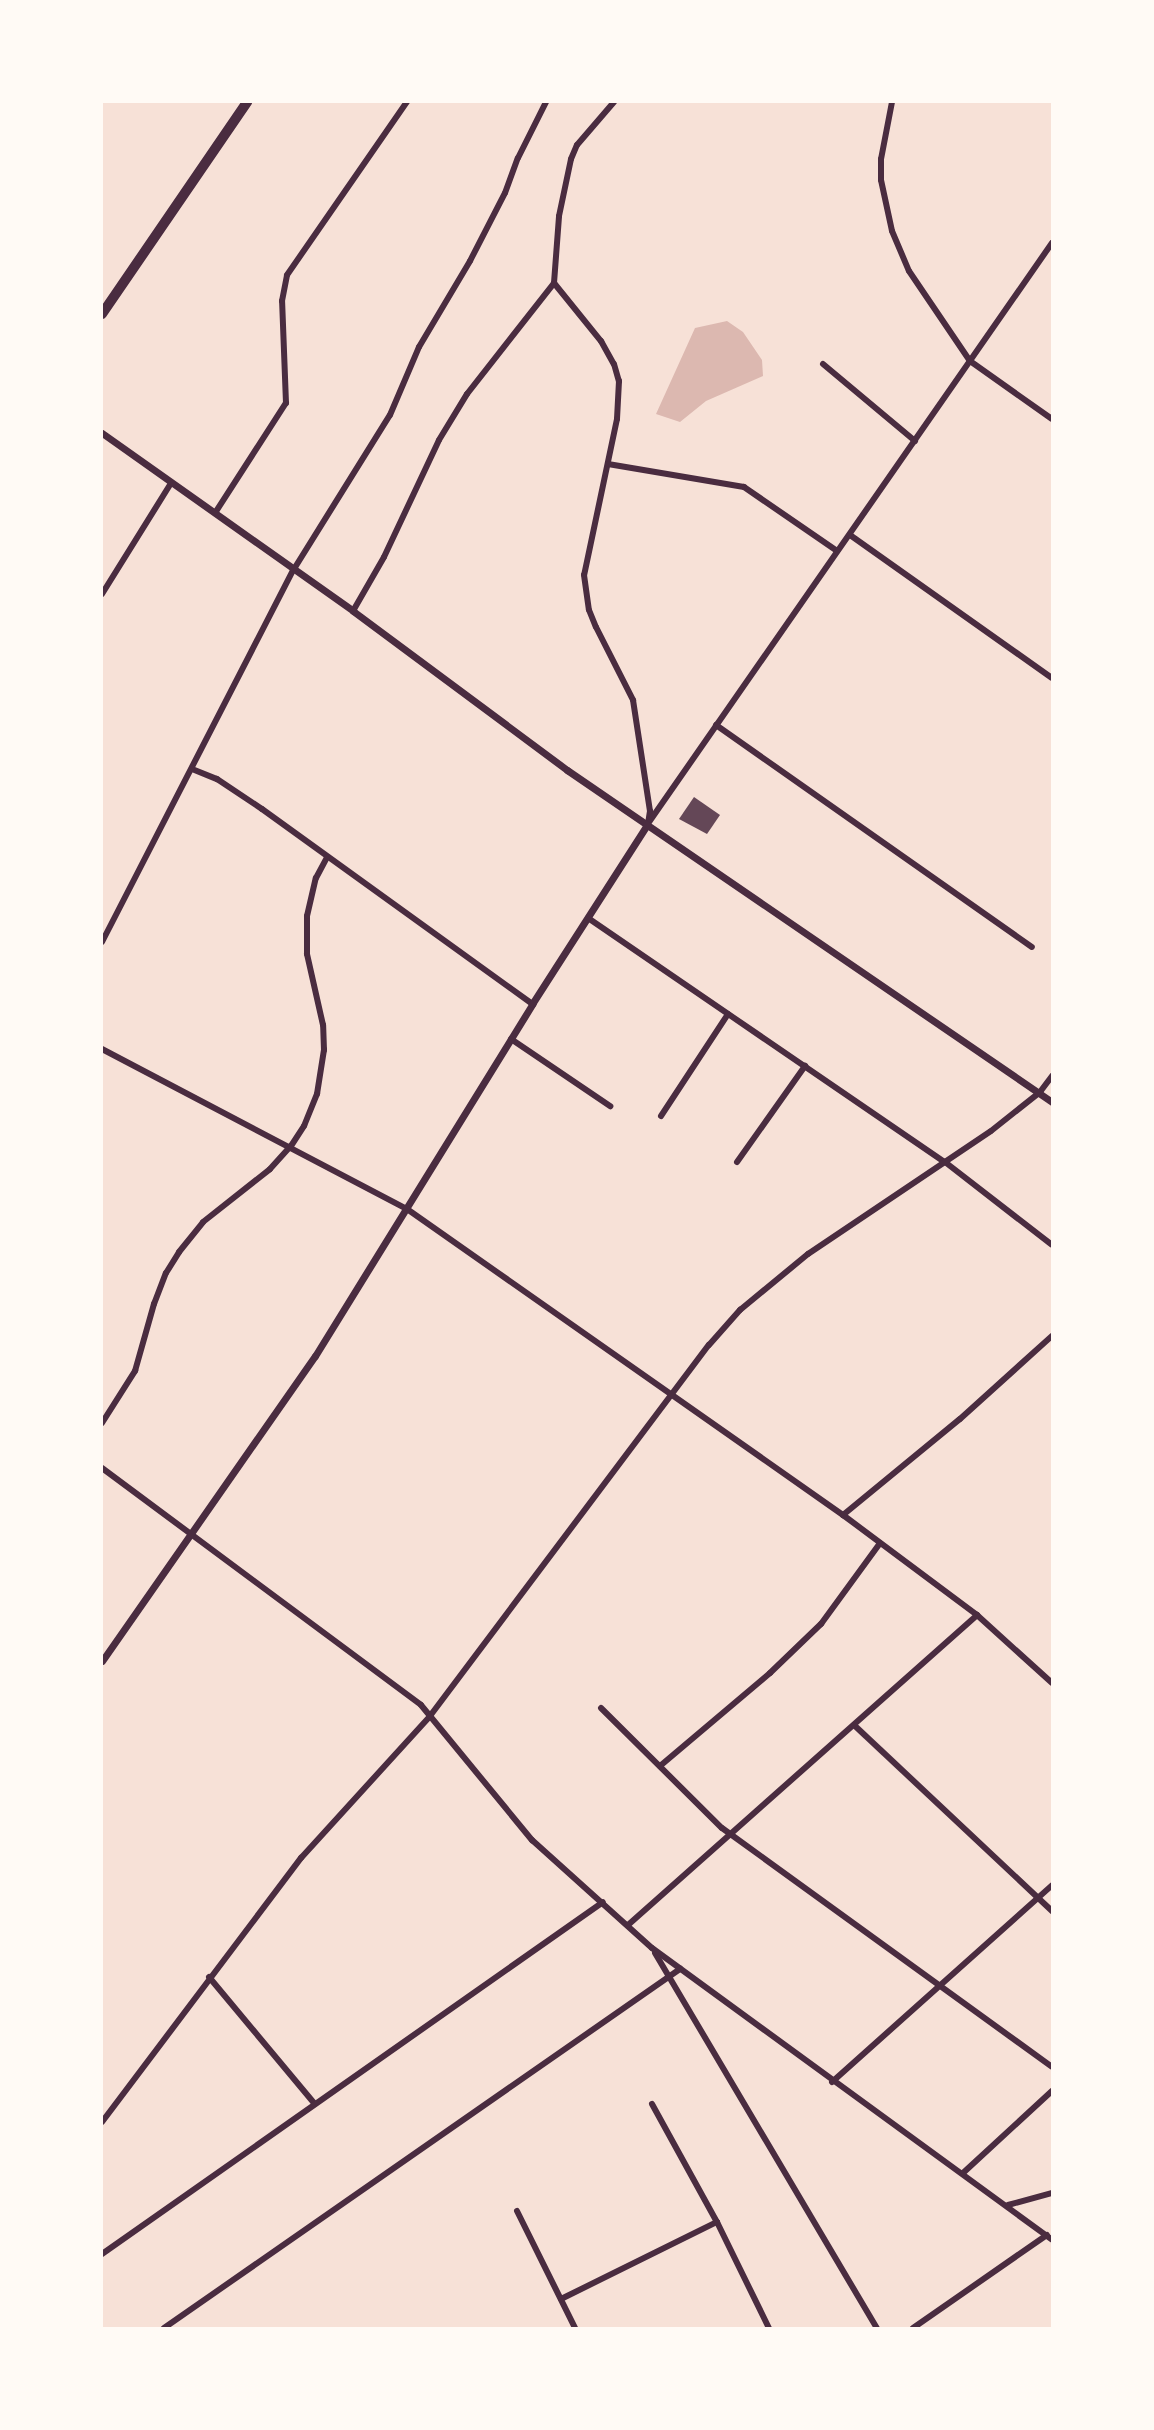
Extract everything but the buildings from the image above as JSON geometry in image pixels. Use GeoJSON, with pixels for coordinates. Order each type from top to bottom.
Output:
{"type":"FeatureCollection","features":[{"type":"Feature","properties":{"kind":"main road"},"geometry":{"type":"LineString","coordinates":[[102,314],[247,102]]}},
{"type":"Feature","properties":{"kind":"street"},"geometry":{"type":"LineString","coordinates":[[215,513],[286,403],[282,301],[287,275],[407,102]]}},
{"type":"Feature","properties":{"kind":"street"},"geometry":{"type":"LineString","coordinates":[[102,942],[294,569],[390,415],[419,347],[495,213],[546,102]]}},
{"type":"Feature","properties":{"kind":"street"},"geometry":{"type":"LineString","coordinates":[[353,611],[384,557],[439,440],[467,394],[554,283],[559,216],[571,159],[577,145],[614,102]]}},
{"type":"Feature","properties":{"kind":"street"},"geometry":{"type":"LineString","coordinates":[[892,102],[881,159],[884,204],[891,231],[909,271],[970,361],[1052,419]]}},
{"type":"Feature","properties":{"kind":"street"},"geometry":{"type":"LineString","coordinates":[[102,1661],[315,1356],[532,1004],[647,825],[1052,243]]}},
{"type":"Feature","properties":{"kind":"street"},"geometry":{"type":"LineString","coordinates":[[554,283],[601,341],[614,364],[620,402],[590,538],[585,584],[596,627],[633,700],[650,811],[647,825]]}},
{"type":"Feature","properties":{"kind":"street"},"geometry":{"type":"LineString","coordinates":[[823,364],[915,441]]}},
{"type":"Feature","properties":{"kind":"street"},"geometry":{"type":"LineString","coordinates":[[102,433],[353,611],[567,770],[1052,1102]]}},
{"type":"Feature","properties":{"kind":"street"},"geometry":{"type":"LineString","coordinates":[[608,464],[744,486],[837,551]]}},
{"type":"Feature","properties":{"kind":"street"},"geometry":{"type":"LineString","coordinates":[[102,594],[171,483]]}},
{"type":"Feature","properties":{"kind":"street"},"geometry":{"type":"LineString","coordinates":[[850,535],[1052,678]]}},
{"type":"Feature","properties":{"kind":"street"},"geometry":{"type":"LineString","coordinates":[[716,725],[1032,947]]}},
{"type":"Feature","properties":{"kind":"street"},"geometry":{"type":"LineString","coordinates":[[192,769],[240,794],[532,1004]]}},
{"type":"Feature","properties":{"kind":"street"},"geometry":{"type":"LineString","coordinates":[[102,1423],[135,1371],[154,1304],[178,1252],[202,1222],[270,1169],[291,1146],[304,1126],[317,1094],[324,1050],[321,1006],[307,954],[307,916],[316,878],[327,857]]}},
{"type":"Feature","properties":{"kind":"street"},"geometry":{"type":"LineString","coordinates":[[589,918],[945,1162],[1052,1245]]}},
{"type":"Feature","properties":{"kind":"street"},"geometry":{"type":"LineString","coordinates":[[661,1116],[728,1014]]}},
{"type":"Feature","properties":{"kind":"street"},"geometry":{"type":"LineString","coordinates":[[511,1039],[610,1106]]}},
{"type":"Feature","properties":{"kind":"street"},"geometry":{"type":"LineString","coordinates":[[102,1049],[407,1209],[843,1515],[977,1615],[1052,1684]]}},
{"type":"Feature","properties":{"kind":"street"},"geometry":{"type":"LineString","coordinates":[[737,1162],[805,1066]]}},
{"type":"Feature","properties":{"kind":"street"},"geometry":{"type":"LineString","coordinates":[[102,2122],[301,1858],[430,1716],[709,1345],[768,1284],[991,1131],[1040,1092],[1052,1076]]}},
{"type":"Feature","properties":{"kind":"street"},"geometry":{"type":"LineString","coordinates":[[843,1515],[960,1419],[1052,1336]]}},
{"type":"Feature","properties":{"kind":"street"},"geometry":{"type":"LineString","coordinates":[[102,1468],[421,1705],[524,1831],[652,1948],[832,2082],[1008,2205],[1050,2238],[913,2329]]}},
{"type":"Feature","properties":{"kind":"street"},"geometry":{"type":"LineString","coordinates":[[660,1766],[770,1673],[821,1624],[880,1543]]}},
{"type":"Feature","properties":{"kind":"street"},"geometry":{"type":"LineString","coordinates":[[628,1926],[977,1615]]}},
{"type":"Feature","properties":{"kind":"street"},"geometry":{"type":"LineString","coordinates":[[601,1709],[731,1833],[1052,2067]]}},
{"type":"Feature","properties":{"kind":"street"},"geometry":{"type":"LineString","coordinates":[[854,1726],[1052,1911]]}},
{"type":"Feature","properties":{"kind":"street"},"geometry":{"type":"LineString","coordinates":[[832,2082],[1052,1885]]}},
{"type":"Feature","properties":{"kind":"street"},"geometry":{"type":"LineString","coordinates":[[102,2254],[603,1902]]}},
{"type":"Feature","properties":{"kind":"street"},"geometry":{"type":"LineString","coordinates":[[652,1948],[877,2329]]}},
{"type":"Feature","properties":{"kind":"street"},"geometry":{"type":"LineString","coordinates":[[164,2329],[680,1969]]}},
{"type":"Feature","properties":{"kind":"street"},"geometry":{"type":"LineString","coordinates":[[209,1977],[315,2104]]}},
{"type":"Feature","properties":{"kind":"street"},"geometry":{"type":"LineString","coordinates":[[964,2174],[1052,2091]]}},
{"type":"Feature","properties":{"kind":"street"},"geometry":{"type":"LineString","coordinates":[[652,2104],[717,2222],[769,2329]]}},
{"type":"Feature","properties":{"kind":"street"},"geometry":{"type":"LineString","coordinates":[[1008,2205],[1052,2193]]}},
{"type":"Feature","properties":{"kind":"street"},"geometry":{"type":"LineString","coordinates":[[517,2211],[576,2329]]}},
{"type":"Feature","properties":{"kind":"street"},"geometry":{"type":"LineString","coordinates":[[561,2299],[717,2222]]}},
{"type":"Feature","properties":{"kind":"shaded area"},"geometry":{"type":"Polygon","coordinates":[[[727,321],[743,332],[762,360],[763,376],[706,401],[680,422],[656,414],[695,328],[727,321]]]}}]}
